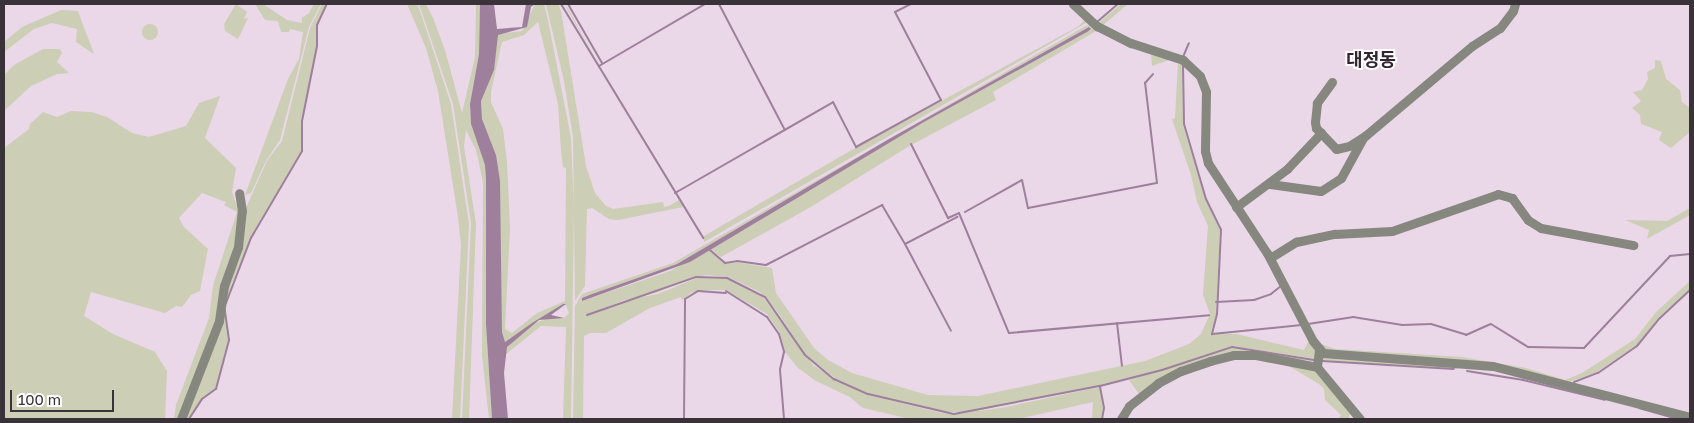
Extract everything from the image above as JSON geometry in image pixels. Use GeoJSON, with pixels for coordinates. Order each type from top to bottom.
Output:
{"type":"FeatureCollection","features":[{"type":"Feature","properties":{"kind":"street"},"geometry":{"type":"LineString","coordinates":[[1073,4],[1097,26],[1131,43],[1183,60],[1200,76],[1206,92],[1206,158],[1270,258],[1318,350],[1317,367]]}},
{"type":"Feature","properties":{"kind":"street"},"geometry":{"type":"LineString","coordinates":[[1332,82],[1317,103],[1315,122],[1321,133],[1336,148],[1349,146],[1365,136],[1472,46],[1500,28],[1513,11],[1514,4]]}},
{"type":"Feature","properties":{"kind":"street"},"geometry":{"type":"LineString","coordinates":[[1236,207],[1270,184],[1321,133]]}},
{"type":"Feature","properties":{"kind":"street"},"geometry":{"type":"LineString","coordinates":[[1270,184],[1322,191],[1341,178],[1365,136]]}},
{"type":"Feature","properties":{"kind":"street"},"geometry":{"type":"LineString","coordinates":[[181,419],[219,322],[224,286],[238,247],[242,211],[239,193]]}},
{"type":"Feature","properties":{"kind":"street"},"geometry":{"type":"LineString","coordinates":[[1270,258],[1296,242],[1335,234],[1392,231],[1498,194],[1512,198],[1528,220],[1541,228],[1633,245]]}},
{"type":"Feature","properties":{"kind":"street"},"geometry":{"type":"LineString","coordinates":[[1318,350],[1337,355],[1493,366],[1690,417]]}},
{"type":"Feature","properties":{"kind":"street"},"geometry":{"type":"LineString","coordinates":[[1121,419],[1129,406],[1158,383],[1182,370],[1216,360],[1256,355],[1317,367],[1360,419]]}},
{"type":"Feature","properties":{"kind":"green space"},"geometry":{"type":"Polygon","coordinates":[[[236,4],[247,12],[244,19],[248,18],[238,39],[225,31],[224,24],[236,4]]]}},
{"type":"Feature","properties":{"kind":"green space"},"geometry":{"type":"Polygon","coordinates":[[[255,4],[263,4],[287,20],[302,23],[302,18],[309,13],[314,4],[321,4],[309,27],[280,140],[266,161],[251,193],[245,195],[288,79],[299,59],[303,32],[290,29],[289,32],[281,32],[278,21],[265,20],[255,4]]]}},
{"type":"Feature","properties":{"kind":"green space"},"geometry":{"type":"Polygon","coordinates":[[[322,4],[326,4],[317,25],[317,46],[301,121],[301,151],[251,238],[232,283],[224,310],[228,340],[216,389],[202,399],[189,419],[184,419],[221,324],[244,212],[267,161],[282,141],[310,28],[322,4]]]}},
{"type":"Feature","properties":{"kind":"green space"},"geometry":{"type":"Polygon","coordinates":[[[407,4],[417,4],[451,104],[469,224],[460,419],[452,419],[461,245],[458,217],[438,91],[426,48],[407,4]]]}},
{"type":"Feature","properties":{"kind":"green space"},"geometry":{"type":"Polygon","coordinates":[[[419,4],[426,4],[433,18],[445,50],[462,113],[475,57],[476,4],[480,4],[479,54],[470,104],[471,124],[485,165],[486,179],[486,324],[492,419],[489,419],[482,355],[483,182],[476,150],[466,130],[464,146],[476,224],[469,419],[462,419],[471,223],[453,104],[419,4]]]}},
{"type":"Feature","properties":{"kind":"green space"},"geometry":{"type":"Polygon","coordinates":[[[535,4],[544,4],[571,138],[574,208],[571,419],[563,419],[566,327],[541,326],[505,355],[507,347],[534,323],[505,342],[502,332],[496,155],[482,119],[481,101],[498,34],[522,31],[535,4]],[[538,22],[524,35],[502,42],[491,92],[491,102],[503,129],[507,162],[510,228],[505,329],[512,333],[537,313],[565,301],[566,168],[563,167],[561,151],[558,104],[538,22]],[[563,304],[534,323],[550,318],[564,318],[569,313],[566,305],[563,304]]]}},
{"type":"Feature","properties":{"kind":"green space"},"geometry":{"type":"Polygon","coordinates":[[[546,4],[558,4],[561,11],[586,166],[595,193],[606,206],[613,209],[663,202],[664,207],[679,200],[683,207],[618,220],[609,219],[592,208],[587,209],[585,286],[575,301],[573,137],[564,81],[546,4]]]}},
{"type":"Feature","properties":{"kind":"green space"},"geometry":{"type":"Polygon","coordinates":[[[562,4],[568,8],[598,65],[566,7],[562,4]]]}},
{"type":"Feature","properties":{"kind":"green space"},"geometry":{"type":"Polygon","coordinates":[[[1069,4],[1086,21],[1086,23],[704,242],[704,236],[855,148],[1079,26],[1084,20],[1069,4]]]}},
{"type":"Feature","properties":{"kind":"green space"},"geometry":{"type":"Polygon","coordinates":[[[1121,4],[1128,4],[1102,26],[1097,24],[1121,4]]]}},
{"type":"Feature","properties":{"kind":"green space"},"geometry":{"type":"Polygon","coordinates":[[[61,10],[78,11],[94,54],[76,42],[77,29],[52,23],[34,29],[4,52],[4,42],[22,27],[61,10]]]}},
{"type":"Feature","properties":{"kind":"green space"},"geometry":{"type":"Polygon","coordinates":[[[150,24],[158,32],[150,40],[142,32],[150,24]]]}},
{"type":"Feature","properties":{"kind":"green space"},"geometry":{"type":"Polygon","coordinates":[[[1089,24],[1182,61],[1183,125],[1205,199],[1220,230],[1216,314],[1212,334],[1236,334],[1304,350],[1308,342],[1307,336],[1316,349],[1315,359],[1232,346],[1162,370],[973,412],[1100,387],[1104,407],[1101,419],[1092,419],[1093,402],[1018,419],[910,419],[863,408],[850,397],[816,381],[798,368],[785,352],[780,333],[767,314],[726,290],[710,290],[692,292],[682,300],[681,297],[650,308],[606,333],[590,333],[584,336],[583,419],[573,419],[575,306],[582,294],[673,263],[1089,24]],[[1089,27],[889,139],[677,264],[592,294],[582,298],[582,301],[670,271],[710,250],[724,264],[736,262],[772,268],[776,293],[814,348],[828,360],[852,373],[928,395],[978,396],[1145,361],[1189,344],[1201,334],[1210,314],[1203,295],[1208,226],[1197,202],[1191,175],[1172,119],[1175,118],[1178,62],[1172,59],[1152,66],[1151,54],[1096,31],[993,92],[996,100],[911,145],[809,208],[721,257],[711,249],[924,122],[1091,29],[1089,27]],[[706,275],[688,279],[658,292],[622,301],[585,316],[637,298],[658,294],[697,278],[727,279],[763,297],[813,365],[836,380],[868,395],[941,413],[970,412],[941,412],[869,394],[835,378],[806,355],[776,310],[760,292],[728,277],[706,275]]]}},
{"type":"Feature","properties":{"kind":"green space"},"geometry":{"type":"Polygon","coordinates":[[[43,49],[60,49],[62,53],[57,62],[69,73],[57,74],[31,86],[4,111],[4,75],[14,65],[43,49]]]}},
{"type":"Feature","properties":{"kind":"green space"},"geometry":{"type":"Polygon","coordinates":[[[1655,60],[1661,61],[1666,79],[1680,90],[1682,102],[1690,108],[1690,132],[1671,148],[1659,140],[1662,132],[1641,124],[1640,115],[1632,108],[1641,101],[1633,92],[1642,90],[1648,79],[1647,72],[1655,68],[1655,60]]]}},
{"type":"Feature","properties":{"kind":"green space"},"geometry":{"type":"Polygon","coordinates":[[[220,96],[205,138],[236,168],[232,192],[238,209],[238,247],[219,311],[180,419],[174,419],[176,405],[209,318],[213,286],[237,212],[224,205],[226,202],[202,193],[179,218],[184,227],[208,249],[200,291],[191,295],[182,307],[176,306],[165,313],[91,292],[84,316],[113,334],[155,352],[167,371],[165,419],[4,419],[4,148],[29,129],[30,124],[43,112],[57,117],[71,111],[91,112],[107,117],[132,133],[149,137],[186,126],[199,103],[220,96]]]}},
{"type":"Feature","properties":{"kind":"green space"},"geometry":{"type":"Polygon","coordinates":[[[1690,208],[1690,215],[1647,239],[1649,230],[1625,220],[1667,221],[1690,208]]]}},
{"type":"Feature","properties":{"kind":"green space"},"geometry":{"type":"Polygon","coordinates":[[[1690,281],[1690,289],[1659,318],[1637,345],[1597,372],[1569,382],[1526,371],[1329,352],[1316,342],[1335,349],[1462,357],[1526,368],[1565,380],[1582,373],[1635,339],[1656,312],[1690,281]]]}},
{"type":"Feature","properties":{"kind":"green space"},"geometry":{"type":"Polygon","coordinates":[[[1233,347],[1315,361],[1231,354],[1139,394],[1129,380],[1233,347]]]}},
{"type":"Feature","properties":{"kind":"green space"},"geometry":{"type":"Polygon","coordinates":[[[1322,356],[1457,366],[1457,369],[1320,360],[1322,356]]]}},
{"type":"Feature","properties":{"kind":"green space"},"geometry":{"type":"Polygon","coordinates":[[[1287,365],[1316,368],[1351,412],[1348,419],[1338,419],[1341,415],[1325,400],[1324,389],[1319,384],[1287,365]]]}},
{"type":"Feature","properties":{"kind":"shaded area"},"geometry":{"type":"Polygon","coordinates":[[[480,4],[494,4],[497,29],[522,27],[526,4],[535,4],[531,7],[527,27],[498,35],[494,70],[481,101],[482,119],[496,155],[500,181],[502,332],[505,342],[532,323],[566,304],[551,315],[564,318],[539,320],[507,347],[504,373],[508,419],[492,419],[486,324],[486,179],[485,165],[471,124],[470,104],[479,54],[480,4]]]}},
{"type":"Feature","properties":{"kind":"shaded area"},"geometry":{"type":"Polygon","coordinates":[[[1089,27],[1091,29],[1087,32],[924,122],[690,262],[582,301],[582,298],[592,294],[677,264],[889,139],[1089,27]]]}},
{"type":"Feature","properties":{"kind":"waterway"},"geometry":{"type":"LineString","coordinates":[[226,303],[251,238],[302,151],[302,121],[317,46],[317,25],[327,4]]}},
{"type":"Feature","properties":{"kind":"waterway"},"geometry":{"type":"LineString","coordinates":[[561,4],[703,238]]}},
{"type":"Feature","properties":{"kind":"waterway"},"geometry":{"type":"LineString","coordinates":[[568,4],[602,63]]}},
{"type":"Feature","properties":{"kind":"waterway"},"geometry":{"type":"LineString","coordinates":[[599,66],[705,4]]}},
{"type":"Feature","properties":{"kind":"waterway"},"geometry":{"type":"LineString","coordinates":[[719,4],[785,130]]}},
{"type":"Feature","properties":{"kind":"waterway"},"geometry":{"type":"LineString","coordinates":[[675,193],[833,102],[856,147],[941,100],[895,12],[911,4]]}},
{"type":"Feature","properties":{"kind":"waterway"},"geometry":{"type":"LineString","coordinates":[[1097,22],[1118,4]]}},
{"type":"Feature","properties":{"kind":"waterway"},"geometry":{"type":"LineString","coordinates":[[1183,57],[1189,43]]}},
{"type":"Feature","properties":{"kind":"waterway"},"geometry":{"type":"LineString","coordinates":[[1183,65],[1184,124],[1206,199],[1221,230],[1217,314],[1212,334],[1302,325]]}},
{"type":"Feature","properties":{"kind":"waterway"},"geometry":{"type":"LineString","coordinates":[[965,212],[1022,180],[1028,208],[1157,183],[1145,83],[1153,74]]}},
{"type":"Feature","properties":{"kind":"waterway"},"geometry":{"type":"LineString","coordinates":[[911,144],[948,218],[959,213],[1009,333],[1209,315]]}},
{"type":"Feature","properties":{"kind":"waterway"},"geometry":{"type":"LineString","coordinates":[[710,250],[725,263],[737,261],[766,265],[882,205],[905,244],[957,217]]}},
{"type":"Feature","properties":{"kind":"waterway"},"geometry":{"type":"LineString","coordinates":[[905,244],[951,331]]}},
{"type":"Feature","properties":{"kind":"waterway"},"geometry":{"type":"LineString","coordinates":[[1308,324],[1353,317],[1402,325],[1431,324],[1466,335],[1491,324],[1528,347],[1584,348],[1670,256],[1690,254]]}},
{"type":"Feature","properties":{"kind":"waterway"},"geometry":{"type":"LineString","coordinates":[[587,315],[696,277],[727,278],[765,297],[805,355],[834,379],[868,394],[954,414],[1100,386],[1162,370],[1232,347],[1314,360]]}},
{"type":"Feature","properties":{"kind":"waterway"},"geometry":{"type":"LineString","coordinates":[[1216,302],[1254,300],[1271,294],[1282,285]]}},
{"type":"Feature","properties":{"kind":"waterway"},"geometry":{"type":"LineString","coordinates":[[1574,382],[1598,373],[1637,346],[1660,318],[1690,290]]}},
{"type":"Feature","properties":{"kind":"waterway"},"geometry":{"type":"LineString","coordinates":[[684,419],[685,299],[698,291],[726,293]]}},
{"type":"Feature","properties":{"kind":"waterway"},"geometry":{"type":"LineString","coordinates":[[726,291],[767,317],[779,334],[784,352],[780,370],[784,419]]}},
{"type":"Feature","properties":{"kind":"waterway"},"geometry":{"type":"LineString","coordinates":[[189,419],[202,399],[216,389],[229,340],[225,310]]}},
{"type":"Feature","properties":{"kind":"waterway"},"geometry":{"type":"LineString","coordinates":[[1117,323],[1122,366]]}},
{"type":"Feature","properties":{"kind":"waterway"},"geometry":{"type":"LineString","coordinates":[[1322,361],[1454,369]]}},
{"type":"Feature","properties":{"kind":"waterway"},"geometry":{"type":"LineString","coordinates":[[1467,371],[1523,380],[1605,400]]}},
{"type":"Feature","properties":{"kind":"waterway"},"geometry":{"type":"LineString","coordinates":[[1100,387],[1104,408],[1102,419]]}},
{"type":"Feature","properties":{"kind":"waterway"},"geometry":{"type":"LineString","coordinates":[[1639,408],[1678,419]]}},
{"type":"Feature","properties":{"kind":"district","name":"대정동"},"geometry":{"type":"Point","coordinates":[1371,59]}}]}
